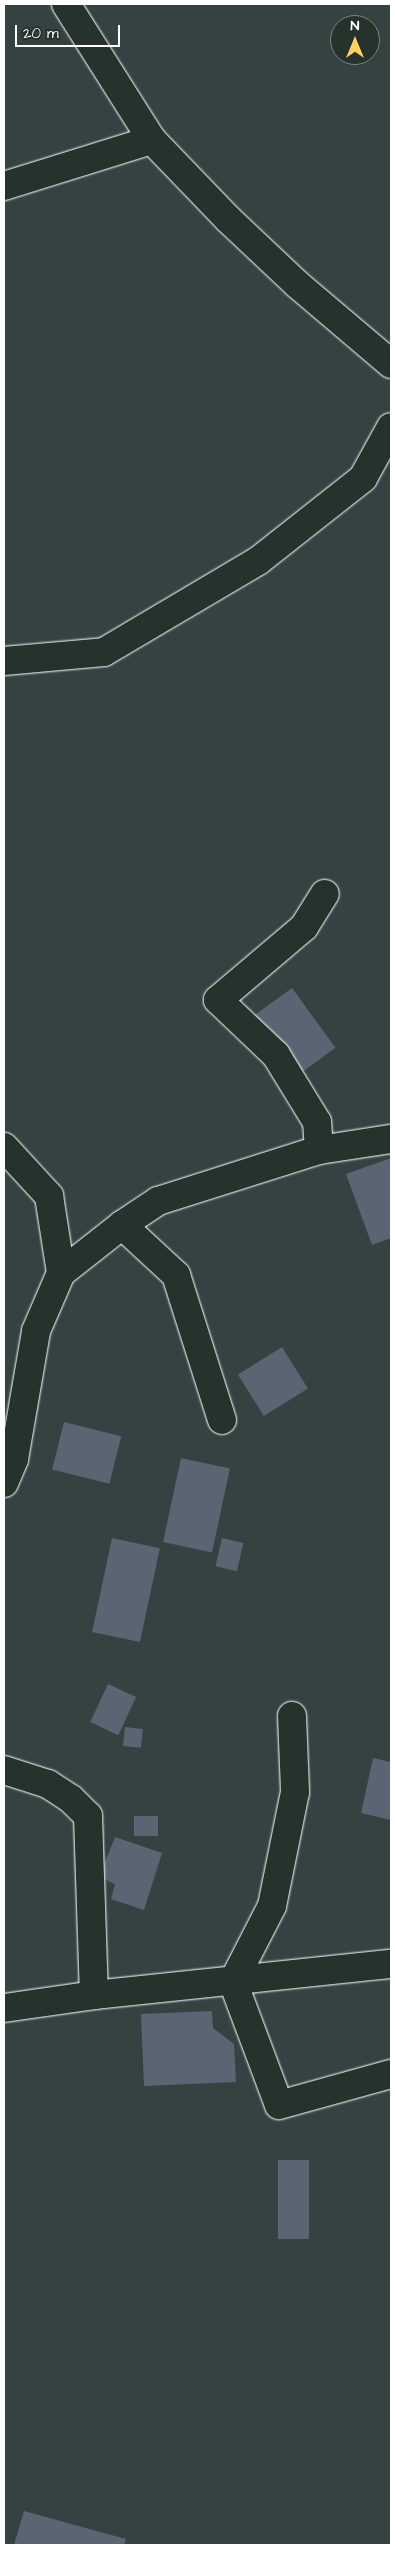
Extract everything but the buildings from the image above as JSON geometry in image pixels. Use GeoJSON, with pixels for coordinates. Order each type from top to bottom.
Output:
{"type":"FeatureCollection","features":[{"type":"Feature","properties":{"kind":"street"},"geometry":{"type":"LineString","coordinates":[[66,4],[152,140],[228,219],[298,285],[391,364]]}},
{"type":"Feature","properties":{"kind":"street"},"geometry":{"type":"LineString","coordinates":[[4,186],[152,140]]}},
{"type":"Feature","properties":{"kind":"street"},"geometry":{"type":"LineString","coordinates":[[4,661],[104,652],[258,561],[364,478],[391,427]]}},
{"type":"Feature","properties":{"kind":"street"},"geometry":{"type":"LineString","coordinates":[[319,1150],[317,1122],[276,1055],[218,1000],[304,927],[325,894]]}},
{"type":"Feature","properties":{"kind":"street"},"geometry":{"type":"LineString","coordinates":[[4,1483],[14,1459],[36,1331],[61,1273],[122,1225],[158,1201],[180,1192],[319,1150],[391,1139]]}},
{"type":"Feature","properties":{"kind":"street"},"geometry":{"type":"LineString","coordinates":[[4,1147],[49,1196],[61,1273]]}},
{"type":"Feature","properties":{"kind":"street"},"geometry":{"type":"LineString","coordinates":[[122,1225],[176,1275],[222,1420]]}},
{"type":"Feature","properties":{"kind":"street"},"geometry":{"type":"LineString","coordinates":[[292,1716],[295,1792],[272,1906],[233,1982],[279,2105],[391,2074]]}},
{"type":"Feature","properties":{"kind":"street"},"geometry":{"type":"LineString","coordinates":[[4,1770],[48,1784],[71,1799],[88,1816],[94,1995]]}},
{"type":"Feature","properties":{"kind":"street"},"geometry":{"type":"LineString","coordinates":[[4,2008],[94,1995],[233,1982],[391,1964]]}}]}
